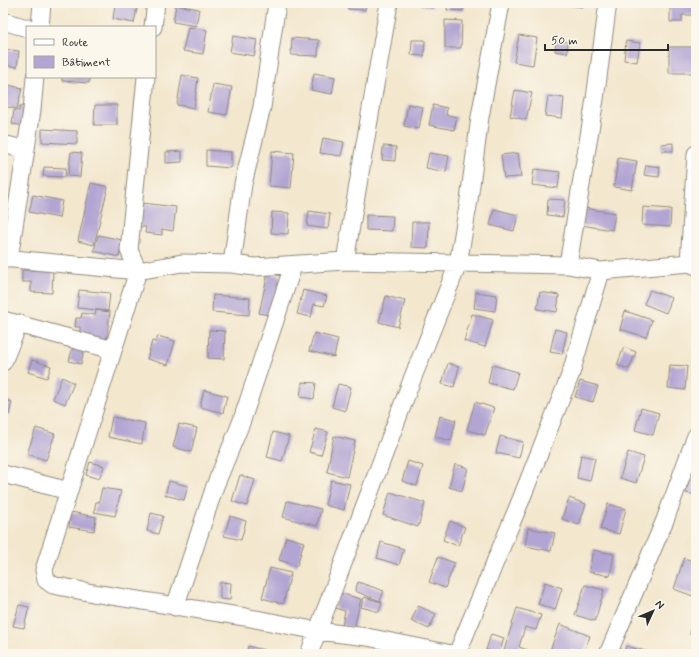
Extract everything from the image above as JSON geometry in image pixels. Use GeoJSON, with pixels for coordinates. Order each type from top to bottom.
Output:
{"type":"FeatureCollection","features":[{"type":"Feature","properties":{"kind":"street"},"geometry":{"type":"LineString","coordinates":[[40,26],[42,3]]}},
{"type":"Feature","properties":{"kind":"street"},"geometry":{"type":"LineString","coordinates":[[153,26],[156,3]]}},
{"type":"Feature","properties":{"kind":"street"},"geometry":{"type":"LineString","coordinates":[[232,264],[243,184],[262,107],[277,3]]}},
{"type":"Feature","properties":{"kind":"street"},"geometry":{"type":"LineString","coordinates":[[345,261],[389,3]]}},
{"type":"Feature","properties":{"kind":"street"},"geometry":{"type":"LineString","coordinates":[[309,654],[413,377],[458,264],[469,200],[480,117],[501,3]]}},
{"type":"Feature","properties":{"kind":"street"},"geometry":{"type":"LineString","coordinates":[[568,265],[595,99],[608,3]]}},
{"type":"Feature","properties":{"kind":"street"},"geometry":{"type":"LineString","coordinates":[[3,21],[26,28]]}},
{"type":"Feature","properties":{"kind":"street"},"geometry":{"type":"LineString","coordinates":[[35,78],[26,150],[6,258],[138,270],[182,263],[232,264],[255,267],[293,266],[345,261],[568,265],[602,271],[692,264],[696,154]]}},
{"type":"Feature","properties":{"kind":"street"},"geometry":{"type":"LineString","coordinates":[[146,78],[129,250],[138,270],[44,570],[46,580],[53,585],[93,593],[245,617],[318,631],[367,636],[452,654]]}},
{"type":"Feature","properties":{"kind":"street"},"geometry":{"type":"LineString","coordinates":[[3,144],[26,150]]}},
{"type":"Feature","properties":{"kind":"street"},"geometry":{"type":"LineString","coordinates":[[175,607],[215,486],[241,423],[293,266]]}},
{"type":"Feature","properties":{"kind":"street"},"geometry":{"type":"LineString","coordinates":[[457,654],[520,502],[571,373],[602,271]]}},
{"type":"Feature","properties":{"kind":"street"},"geometry":{"type":"LineString","coordinates":[[3,362],[11,321],[113,350]]}},
{"type":"Feature","properties":{"kind":"street"},"geometry":{"type":"LineString","coordinates":[[608,654],[665,520],[696,436]]}},
{"type":"Feature","properties":{"kind":"street"},"geometry":{"type":"LineString","coordinates":[[3,474],[69,491]]}},
{"type":"Feature","properties":{"kind":"building"},"geometry":{"type":"Polygon","coordinates":[[[348,3],[366,3],[365,10],[348,9],[348,3]]]}},
{"type":"Feature","properties":{"kind":"building"},"geometry":{"type":"Polygon","coordinates":[[[414,3],[433,3],[432,8],[414,3]]]}},
{"type":"Feature","properties":{"kind":"building"},"geometry":{"type":"Polygon","coordinates":[[[448,3],[464,3],[463,11],[447,10],[448,3]]]}},
{"type":"Feature","properties":{"kind":"building"},"geometry":{"type":"Polygon","coordinates":[[[568,3],[584,3],[583,7],[567,5],[568,3]]]}},
{"type":"Feature","properties":{"kind":"building"},"geometry":{"type":"Polygon","coordinates":[[[670,3],[696,3],[696,15],[682,15],[682,22],[670,22],[670,3]]]}},
{"type":"Feature","properties":{"kind":"building"},"geometry":{"type":"Polygon","coordinates":[[[115,4],[137,8],[134,23],[113,19],[115,4]]]}},
{"type":"Feature","properties":{"kind":"building"},"geometry":{"type":"Polygon","coordinates":[[[176,5],[199,9],[196,26],[173,22],[176,5]]]}},
{"type":"Feature","properties":{"kind":"building"},"geometry":{"type":"Polygon","coordinates":[[[445,20],[462,21],[461,48],[445,48],[445,20]]]}},
{"type":"Feature","properties":{"kind":"building"},"geometry":{"type":"Polygon","coordinates":[[[188,27],[207,30],[203,54],[183,51],[188,27]]]}},
{"type":"Feature","properties":{"kind":"building"},"geometry":{"type":"Polygon","coordinates":[[[519,35],[537,38],[533,65],[514,62],[519,35]]]}},
{"type":"Feature","properties":{"kind":"building"},"geometry":{"type":"Polygon","coordinates":[[[233,36],[257,40],[254,56],[230,52],[233,36]]]}},
{"type":"Feature","properties":{"kind":"building"},"geometry":{"type":"Polygon","coordinates":[[[292,38],[319,40],[318,56],[291,55],[292,38]]]}},
{"type":"Feature","properties":{"kind":"building"},"geometry":{"type":"Polygon","coordinates":[[[412,40],[425,40],[424,56],[411,55],[412,40]]]}},
{"type":"Feature","properties":{"kind":"building"},"geometry":{"type":"Polygon","coordinates":[[[556,41],[568,42],[567,53],[555,51],[556,41]]]}},
{"type":"Feature","properties":{"kind":"building"},"geometry":{"type":"Polygon","coordinates":[[[626,41],[640,43],[637,62],[624,60],[626,41]]]}},
{"type":"Feature","properties":{"kind":"building"},"geometry":{"type":"Polygon","coordinates":[[[669,47],[695,47],[694,73],[669,73],[669,47]]]}},
{"type":"Feature","properties":{"kind":"building"},"geometry":{"type":"Polygon","coordinates":[[[3,49],[19,51],[17,67],[3,65],[3,49]]]}},
{"type":"Feature","properties":{"kind":"building"},"geometry":{"type":"Polygon","coordinates":[[[314,73],[335,77],[332,94],[311,90],[314,73]]]}},
{"type":"Feature","properties":{"kind":"building"},"geometry":{"type":"Polygon","coordinates":[[[182,75],[198,78],[194,108],[177,105],[182,75]]]}},
{"type":"Feature","properties":{"kind":"building"},"geometry":{"type":"Polygon","coordinates":[[[62,78],[90,78],[89,83],[62,81],[62,78]]]}},
{"type":"Feature","properties":{"kind":"building"},"geometry":{"type":"Polygon","coordinates":[[[3,84],[22,88],[17,109],[3,106],[3,84]]]}},
{"type":"Feature","properties":{"kind":"building"},"geometry":{"type":"Polygon","coordinates":[[[213,84],[232,87],[227,115],[208,112],[213,84]]]}},
{"type":"Feature","properties":{"kind":"building"},"geometry":{"type":"Polygon","coordinates":[[[515,90],[532,93],[526,120],[510,116],[515,90]]]}},
{"type":"Feature","properties":{"kind":"building"},"geometry":{"type":"Polygon","coordinates":[[[548,96],[564,98],[562,118],[545,116],[548,96]]]}},
{"type":"Feature","properties":{"kind":"building"},"geometry":{"type":"Polygon","coordinates":[[[408,104],[423,107],[419,129],[404,126],[408,104]]]}},
{"type":"Feature","properties":{"kind":"building"},"geometry":{"type":"Polygon","coordinates":[[[95,105],[117,105],[117,125],[94,125],[95,105]]]}},
{"type":"Feature","properties":{"kind":"building"},"geometry":{"type":"Polygon","coordinates":[[[433,105],[447,108],[446,115],[457,117],[454,130],[429,125],[433,105]]]}},
{"type":"Feature","properties":{"kind":"building"},"geometry":{"type":"Polygon","coordinates":[[[20,106],[28,107],[25,126],[12,124],[14,110],[19,111],[20,106]]]}},
{"type":"Feature","properties":{"kind":"building"},"geometry":{"type":"Polygon","coordinates":[[[42,129],[77,131],[77,144],[42,142],[42,129]]]}},
{"type":"Feature","properties":{"kind":"building"},"geometry":{"type":"Polygon","coordinates":[[[323,138],[344,142],[341,156],[320,153],[323,138]]]}},
{"type":"Feature","properties":{"kind":"building"},"geometry":{"type":"Polygon","coordinates":[[[673,143],[673,151],[662,151],[661,144],[673,143]]]}},
{"type":"Feature","properties":{"kind":"building"},"geometry":{"type":"Polygon","coordinates":[[[383,146],[396,147],[395,161],[382,160],[383,146]]]}},
{"type":"Feature","properties":{"kind":"building"},"geometry":{"type":"Polygon","coordinates":[[[206,150],[231,152],[231,168],[206,166],[206,150]]]}},
{"type":"Feature","properties":{"kind":"building"},"geometry":{"type":"Polygon","coordinates":[[[182,151],[182,162],[166,163],[166,152],[182,151]]]}},
{"type":"Feature","properties":{"kind":"building"},"geometry":{"type":"Polygon","coordinates":[[[272,151],[294,153],[291,188],[269,186],[272,151]]]}},
{"type":"Feature","properties":{"kind":"building"},"geometry":{"type":"Polygon","coordinates":[[[71,152],[82,153],[80,177],[68,176],[71,152]]]}},
{"type":"Feature","properties":{"kind":"building"},"geometry":{"type":"Polygon","coordinates":[[[429,153],[449,156],[446,172],[426,168],[429,153]]]}},
{"type":"Feature","properties":{"kind":"building"},"geometry":{"type":"Polygon","coordinates":[[[518,153],[521,177],[504,178],[501,155],[518,153]]]}},
{"type":"Feature","properties":{"kind":"building"},"geometry":{"type":"Polygon","coordinates":[[[618,158],[637,161],[632,190],[614,187],[618,158]]]}},
{"type":"Feature","properties":{"kind":"building"},"geometry":{"type":"Polygon","coordinates":[[[646,165],[660,167],[659,177],[644,175],[646,165]]]}},
{"type":"Feature","properties":{"kind":"building"},"geometry":{"type":"Polygon","coordinates":[[[44,167],[66,168],[65,177],[43,176],[44,167]]]}},
{"type":"Feature","properties":{"kind":"building"},"geometry":{"type":"Polygon","coordinates":[[[534,169],[560,172],[558,188],[532,185],[534,169]]]}},
{"type":"Feature","properties":{"kind":"building"},"geometry":{"type":"Polygon","coordinates":[[[91,183],[108,187],[94,245],[78,241],[91,183]]]}},
{"type":"Feature","properties":{"kind":"building"},"geometry":{"type":"Polygon","coordinates":[[[33,195],[62,201],[59,218],[29,212],[33,195]]]}},
{"type":"Feature","properties":{"kind":"building"},"geometry":{"type":"Polygon","coordinates":[[[548,199],[565,200],[563,217],[547,215],[548,199]]]}},
{"type":"Feature","properties":{"kind":"building"},"geometry":{"type":"Polygon","coordinates":[[[142,203],[176,207],[173,231],[162,229],[162,235],[145,233],[146,227],[140,227],[142,203]]]}},
{"type":"Feature","properties":{"kind":"building"},"geometry":{"type":"Polygon","coordinates":[[[643,207],[671,209],[670,227],[642,225],[643,207]]]}},
{"type":"Feature","properties":{"kind":"building"},"geometry":{"type":"Polygon","coordinates":[[[584,208],[615,213],[612,230],[581,225],[584,208]]]}},
{"type":"Feature","properties":{"kind":"building"},"geometry":{"type":"Polygon","coordinates":[[[494,209],[518,215],[514,231],[490,225],[494,209]]]}},
{"type":"Feature","properties":{"kind":"building"},"geometry":{"type":"Polygon","coordinates":[[[309,211],[330,214],[328,229],[307,226],[309,211]]]}},
{"type":"Feature","properties":{"kind":"building"},"geometry":{"type":"Polygon","coordinates":[[[272,212],[289,213],[288,234],[271,233],[272,212]]]}},
{"type":"Feature","properties":{"kind":"building"},"geometry":{"type":"Polygon","coordinates":[[[366,215],[393,216],[392,231],[366,230],[366,215]]]}},
{"type":"Feature","properties":{"kind":"building"},"geometry":{"type":"Polygon","coordinates":[[[412,222],[429,222],[428,248],[411,247],[412,222]]]}},
{"type":"Feature","properties":{"kind":"building"},"geometry":{"type":"Polygon","coordinates":[[[98,235],[122,240],[119,257],[94,251],[98,235]]]}},
{"type":"Feature","properties":{"kind":"building"},"geometry":{"type":"Polygon","coordinates":[[[22,270],[53,271],[52,293],[31,292],[31,282],[22,282],[22,270]]]}},
{"type":"Feature","properties":{"kind":"building"},"geometry":{"type":"Polygon","coordinates":[[[268,273],[281,276],[273,316],[259,313],[268,273]]]}},
{"type":"Feature","properties":{"kind":"building"},"geometry":{"type":"Polygon","coordinates":[[[79,290],[110,293],[108,311],[77,308],[79,290]]]}},
{"type":"Feature","properties":{"kind":"building"},"geometry":{"type":"Polygon","coordinates":[[[303,290],[327,296],[324,306],[314,304],[311,317],[297,314],[303,290]]]}},
{"type":"Feature","properties":{"kind":"building"},"geometry":{"type":"Polygon","coordinates":[[[650,290],[672,298],[666,313],[644,304],[650,290]]]}},
{"type":"Feature","properties":{"kind":"building"},"geometry":{"type":"Polygon","coordinates":[[[476,292],[497,295],[495,311],[474,308],[476,292]]]}},
{"type":"Feature","properties":{"kind":"building"},"geometry":{"type":"Polygon","coordinates":[[[540,292],[559,295],[557,312],[537,309],[540,292]]]}},
{"type":"Feature","properties":{"kind":"building"},"geometry":{"type":"Polygon","coordinates":[[[213,295],[250,298],[249,315],[212,312],[213,295]]]}},
{"type":"Feature","properties":{"kind":"building"},"geometry":{"type":"Polygon","coordinates":[[[386,296],[405,301],[398,327],[379,322],[386,296]]]}},
{"type":"Feature","properties":{"kind":"building"},"geometry":{"type":"Polygon","coordinates":[[[96,310],[110,312],[106,342],[86,339],[86,333],[80,333],[80,327],[75,327],[76,318],[81,318],[82,313],[95,315],[96,310]]]}},
{"type":"Feature","properties":{"kind":"building"},"geometry":{"type":"Polygon","coordinates":[[[625,311],[652,320],[646,337],[620,329],[625,311]]]}},
{"type":"Feature","properties":{"kind":"building"},"geometry":{"type":"Polygon","coordinates":[[[472,314],[493,320],[485,347],[464,341],[472,314]]]}},
{"type":"Feature","properties":{"kind":"building"},"geometry":{"type":"Polygon","coordinates":[[[555,329],[567,332],[562,354],[550,352],[555,329]]]}},
{"type":"Feature","properties":{"kind":"building"},"geometry":{"type":"Polygon","coordinates":[[[209,330],[225,331],[224,359],[208,358],[209,330]]]}},
{"type":"Feature","properties":{"kind":"building"},"geometry":{"type":"Polygon","coordinates":[[[314,333],[338,339],[334,357],[309,351],[314,333]]]}},
{"type":"Feature","properties":{"kind":"building"},"geometry":{"type":"Polygon","coordinates":[[[158,336],[175,341],[168,365],[147,359],[152,341],[156,342],[158,336]]]}},
{"type":"Feature","properties":{"kind":"building"},"geometry":{"type":"Polygon","coordinates":[[[73,346],[84,349],[81,364],[69,361],[73,346]]]}},
{"type":"Feature","properties":{"kind":"building"},"geometry":{"type":"Polygon","coordinates":[[[624,347],[636,352],[629,369],[617,365],[624,347]]]}},
{"type":"Feature","properties":{"kind":"building"},"geometry":{"type":"Polygon","coordinates":[[[32,360],[51,366],[47,378],[28,372],[32,360]]]}},
{"type":"Feature","properties":{"kind":"building"},"geometry":{"type":"Polygon","coordinates":[[[448,363],[459,367],[454,387],[442,384],[448,363]]]}},
{"type":"Feature","properties":{"kind":"building"},"geometry":{"type":"Polygon","coordinates":[[[492,365],[518,372],[513,389],[488,383],[492,365]]]}},
{"type":"Feature","properties":{"kind":"building"},"geometry":{"type":"Polygon","coordinates":[[[670,365],[687,366],[685,390],[668,388],[670,365]]]}},
{"type":"Feature","properties":{"kind":"building"},"geometry":{"type":"Polygon","coordinates":[[[62,377],[74,383],[65,404],[53,399],[62,377]]]}},
{"type":"Feature","properties":{"kind":"building"},"geometry":{"type":"Polygon","coordinates":[[[580,381],[598,386],[593,402],[575,397],[580,381]]]}},
{"type":"Feature","properties":{"kind":"building"},"geometry":{"type":"Polygon","coordinates":[[[302,382],[316,383],[314,399],[300,397],[302,382]]]}},
{"type":"Feature","properties":{"kind":"building"},"geometry":{"type":"Polygon","coordinates":[[[338,384],[351,387],[345,411],[332,407],[338,384]]]}},
{"type":"Feature","properties":{"kind":"building"},"geometry":{"type":"Polygon","coordinates":[[[204,390],[227,396],[223,413],[200,407],[204,390]]]}},
{"type":"Feature","properties":{"kind":"building"},"geometry":{"type":"Polygon","coordinates":[[[3,399],[12,402],[9,415],[3,413],[3,399]]]}},
{"type":"Feature","properties":{"kind":"building"},"geometry":{"type":"Polygon","coordinates":[[[475,402],[494,408],[485,435],[467,430],[475,402]]]}},
{"type":"Feature","properties":{"kind":"building"},"geometry":{"type":"Polygon","coordinates":[[[641,408],[659,413],[653,435],[635,430],[641,408]]]}},
{"type":"Feature","properties":{"kind":"building"},"geometry":{"type":"Polygon","coordinates":[[[440,416],[456,420],[451,441],[435,437],[440,416]]]}},
{"type":"Feature","properties":{"kind":"building"},"geometry":{"type":"Polygon","coordinates":[[[112,417],[145,423],[142,444],[108,437],[112,417]]]}},
{"type":"Feature","properties":{"kind":"building"},"geometry":{"type":"Polygon","coordinates":[[[179,424],[197,428],[191,452],[173,447],[179,424]]]}},
{"type":"Feature","properties":{"kind":"building"},"geometry":{"type":"Polygon","coordinates":[[[36,428],[55,434],[46,460],[27,454],[36,428]]]}},
{"type":"Feature","properties":{"kind":"building"},"geometry":{"type":"Polygon","coordinates":[[[316,429],[328,432],[321,455],[309,452],[316,429]]]}},
{"type":"Feature","properties":{"kind":"building"},"geometry":{"type":"Polygon","coordinates":[[[273,432],[289,436],[282,461],[267,457],[273,432]]]}},
{"type":"Feature","properties":{"kind":"building"},"geometry":{"type":"Polygon","coordinates":[[[334,436],[355,441],[347,477],[327,472],[334,436]]]}},
{"type":"Feature","properties":{"kind":"building"},"geometry":{"type":"Polygon","coordinates":[[[500,436],[523,442],[519,458],[496,453],[500,436]]]}},
{"type":"Feature","properties":{"kind":"building"},"geometry":{"type":"Polygon","coordinates":[[[628,452],[644,457],[636,483],[620,478],[628,452]]]}},
{"type":"Feature","properties":{"kind":"building"},"geometry":{"type":"Polygon","coordinates":[[[581,455],[595,458],[590,481],[577,478],[581,455]]]}},
{"type":"Feature","properties":{"kind":"building"},"geometry":{"type":"Polygon","coordinates":[[[408,461],[423,466],[417,486],[402,481],[408,461]]]}},
{"type":"Feature","properties":{"kind":"building"},"geometry":{"type":"Polygon","coordinates":[[[90,462],[104,466],[99,479],[86,475],[90,462]]]}},
{"type":"Feature","properties":{"kind":"building"},"geometry":{"type":"Polygon","coordinates":[[[455,464],[468,468],[462,491],[449,487],[455,464]]]}},
{"type":"Feature","properties":{"kind":"building"},"geometry":{"type":"Polygon","coordinates":[[[240,475],[255,480],[247,506],[232,501],[240,475]]]}},
{"type":"Feature","properties":{"kind":"building"},"geometry":{"type":"Polygon","coordinates":[[[331,480],[350,484],[344,510],[325,505],[331,480]]]}},
{"type":"Feature","properties":{"kind":"building"},"geometry":{"type":"Polygon","coordinates":[[[689,480],[696,481],[696,495],[686,493],[689,480]]]}},
{"type":"Feature","properties":{"kind":"building"},"geometry":{"type":"Polygon","coordinates":[[[169,481],[188,486],[184,500],[165,495],[169,481]]]}},
{"type":"Feature","properties":{"kind":"building"},"geometry":{"type":"Polygon","coordinates":[[[102,488],[121,491],[115,516],[94,512],[96,502],[99,502],[102,488]]]}},
{"type":"Feature","properties":{"kind":"building"},"geometry":{"type":"Polygon","coordinates":[[[390,492],[425,503],[418,527],[383,515],[390,492]]]}},
{"type":"Feature","properties":{"kind":"building"},"geometry":{"type":"Polygon","coordinates":[[[569,498],[586,504],[579,525],[562,519],[569,498]]]}},
{"type":"Feature","properties":{"kind":"building"},"geometry":{"type":"Polygon","coordinates":[[[287,501],[321,509],[317,526],[283,517],[287,501]]]}},
{"type":"Feature","properties":{"kind":"building"},"geometry":{"type":"Polygon","coordinates":[[[608,504],[626,509],[619,534],[600,529],[608,504]]]}},
{"type":"Feature","properties":{"kind":"building"},"geometry":{"type":"Polygon","coordinates":[[[71,512],[96,517],[94,531],[69,527],[71,512]]]}},
{"type":"Feature","properties":{"kind":"building"},"geometry":{"type":"Polygon","coordinates":[[[151,513],[163,516],[158,534],[147,531],[151,513]]]}},
{"type":"Feature","properties":{"kind":"building"},"geometry":{"type":"Polygon","coordinates":[[[230,516],[246,521],[241,540],[224,536],[230,516]]]}},
{"type":"Feature","properties":{"kind":"building"},"geometry":{"type":"Polygon","coordinates":[[[450,521],[465,527],[458,546],[443,540],[450,521]]]}},
{"type":"Feature","properties":{"kind":"building"},"geometry":{"type":"Polygon","coordinates":[[[528,528],[555,533],[551,551],[525,546],[528,528]]]}},
{"type":"Feature","properties":{"kind":"building"},"geometry":{"type":"Polygon","coordinates":[[[286,537],[304,542],[297,566],[279,560],[286,537]]]}},
{"type":"Feature","properties":{"kind":"building"},"geometry":{"type":"Polygon","coordinates":[[[381,542],[404,549],[399,565],[377,558],[381,542]]]}},
{"type":"Feature","properties":{"kind":"building"},"geometry":{"type":"Polygon","coordinates":[[[593,550],[614,554],[610,576],[589,572],[593,550]]]}},
{"type":"Feature","properties":{"kind":"building"},"geometry":{"type":"Polygon","coordinates":[[[438,557],[455,563],[445,588],[429,582],[438,557]]]}},
{"type":"Feature","properties":{"kind":"building"},"geometry":{"type":"Polygon","coordinates":[[[684,558],[696,562],[696,588],[693,596],[674,589],[684,558]]]}},
{"type":"Feature","properties":{"kind":"building"},"geometry":{"type":"Polygon","coordinates":[[[270,568],[291,573],[283,604],[262,598],[270,568]]]}},
{"type":"Feature","properties":{"kind":"building"},"geometry":{"type":"Polygon","coordinates":[[[220,582],[231,583],[230,600],[220,599],[220,582]]]}},
{"type":"Feature","properties":{"kind":"building"},"geometry":{"type":"Polygon","coordinates":[[[358,582],[384,591],[380,601],[355,591],[358,582]]]}},
{"type":"Feature","properties":{"kind":"building"},"geometry":{"type":"Polygon","coordinates":[[[545,582],[562,588],[555,610],[538,604],[545,582]]]}},
{"type":"Feature","properties":{"kind":"building"},"geometry":{"type":"Polygon","coordinates":[[[585,585],[604,590],[595,621],[575,615],[585,585]]]}},
{"type":"Feature","properties":{"kind":"building"},"geometry":{"type":"Polygon","coordinates":[[[339,593],[361,599],[354,628],[342,625],[345,611],[335,608],[339,593]]]}},
{"type":"Feature","properties":{"kind":"building"},"geometry":{"type":"Polygon","coordinates":[[[364,597],[382,602],[379,612],[361,607],[364,597]]]}},
{"type":"Feature","properties":{"kind":"building"},"geometry":{"type":"Polygon","coordinates":[[[19,605],[29,607],[24,628],[13,626],[19,605]]]}},
{"type":"Feature","properties":{"kind":"building"},"geometry":{"type":"Polygon","coordinates":[[[418,606],[436,614],[429,629],[411,621],[418,606]]]}},
{"type":"Feature","properties":{"kind":"building"},"geometry":{"type":"Polygon","coordinates":[[[517,608],[541,615],[536,630],[525,627],[519,647],[539,654],[503,654],[517,608]]]}},
{"type":"Feature","properties":{"kind":"building"},"geometry":{"type":"Polygon","coordinates":[[[696,615],[696,636],[690,634],[696,615]]]}},
{"type":"Feature","properties":{"kind":"building"},"geometry":{"type":"Polygon","coordinates":[[[560,624],[590,636],[583,654],[570,650],[569,654],[549,653],[560,624]]]}},
{"type":"Feature","properties":{"kind":"building"},"geometry":{"type":"Polygon","coordinates":[[[491,634],[504,638],[499,654],[486,650],[491,634]]]}},
{"type":"Feature","properties":{"kind":"building"},"geometry":{"type":"Polygon","coordinates":[[[248,646],[264,650],[263,654],[246,654],[248,646]]]}},
{"type":"Feature","properties":{"kind":"building"},"geometry":{"type":"Polygon","coordinates":[[[626,646],[649,652],[648,654],[624,654],[626,646]]]}}]}
